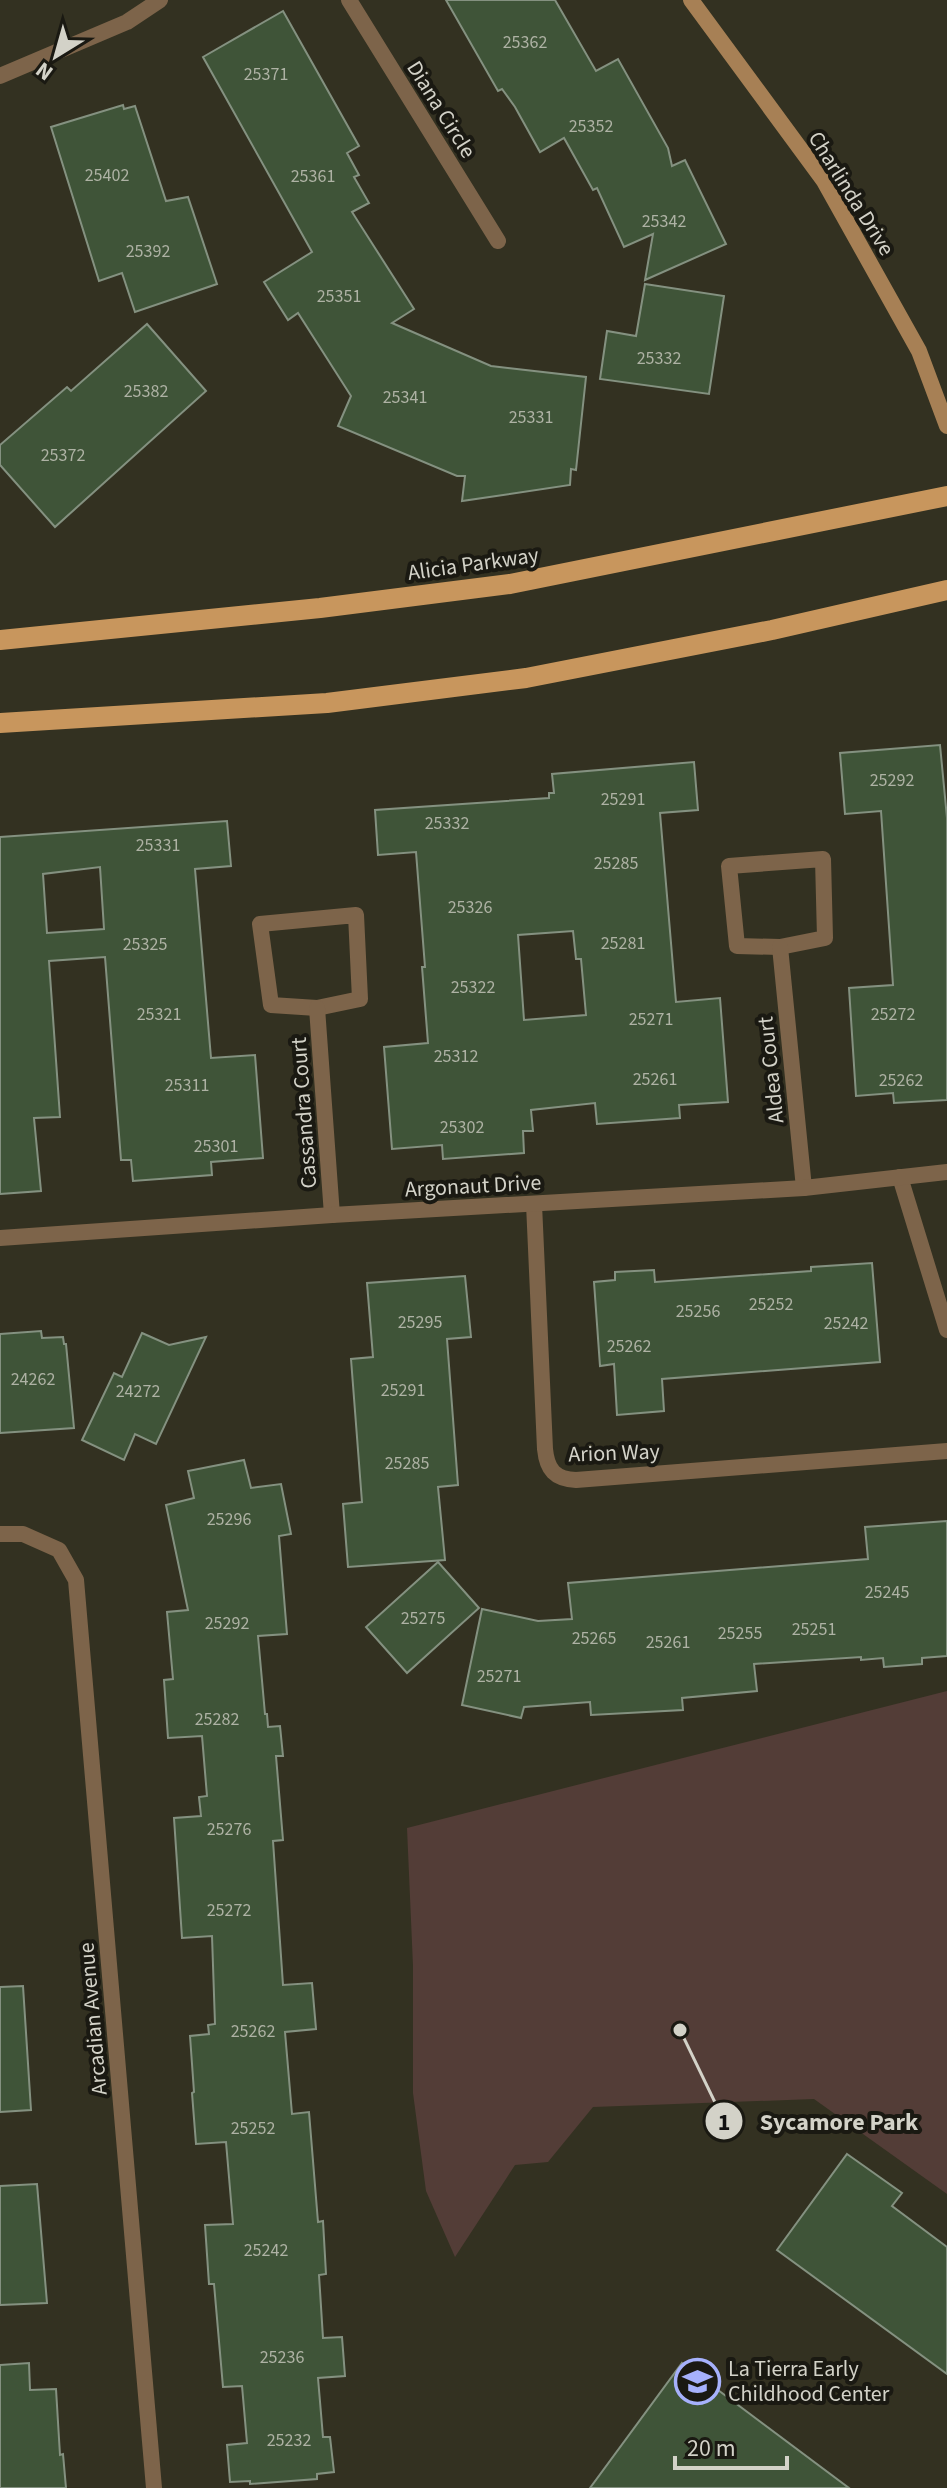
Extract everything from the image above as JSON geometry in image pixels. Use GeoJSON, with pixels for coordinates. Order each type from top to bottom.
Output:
{"type":"FeatureCollection","features":[{"type":"Feature","properties":{"kind":"main road","name":"Alicia Parkway"},"geometry":{"type":"LineString","coordinates":[[0,640],[320,608],[510,584],[947,496]]}},
{"type":"Feature","properties":{"kind":"main road"},"geometry":{"type":"LineString","coordinates":[[0,723],[327,703],[526,678],[772,630],[947,590]]}},
{"type":"Feature","properties":{"kind":"street"},"geometry":{"type":"LineString","coordinates":[[0,76],[127,22],[160,0]]}},
{"type":"Feature","properties":{"kind":"street","name":"Diana Circle"},"geometry":{"type":"LineString","coordinates":[[349,0],[498,241]]}},
{"type":"Feature","properties":{"kind":"street","name":"Charlinda Drive"},"geometry":{"type":"LineString","coordinates":[[691,0],[824,181],[919,351],[947,426]]}},
{"type":"Feature","properties":{"kind":"street"},"geometry":{"type":"LineString","coordinates":[[823,859],[825,938],[780,947],[737,946],[729,866],[823,859]]}},
{"type":"Feature","properties":{"kind":"street","name":"Cassandra Court"},"geometry":{"type":"LineString","coordinates":[[356,915],[360,999],[317,1008],[271,1005],[260,924],[356,915]]}},
{"type":"Feature","properties":{"kind":"street","name":"Aldea Court"},"geometry":{"type":"LineString","coordinates":[[780,947],[804,1188]]}},
{"type":"Feature","properties":{"kind":"street","name":"Cassandra Court"},"geometry":{"type":"LineString","coordinates":[[317,1008],[332,1215]]}},
{"type":"Feature","properties":{"kind":"street","name":"Argonaut Drive"},"geometry":{"type":"LineString","coordinates":[[0,1238],[804,1188],[947,1172]]}},
{"type":"Feature","properties":{"kind":"street"},"geometry":{"type":"LineString","coordinates":[[900,1177],[947,1330]]}},
{"type":"Feature","properties":{"kind":"street","name":"Arion Way"},"geometry":{"type":"LineString","coordinates":[[534,1204],[545,1449],[553,1474],[576,1480],[947,1451]]}},
{"type":"Feature","properties":{"kind":"street","name":"Arcadian Avenue"},"geometry":{"type":"LineString","coordinates":[[0,1534],[23,1534],[59,1550],[76,1580],[82,1620],[154,2488]]}},
{"type":"Feature","properties":{"kind":"shaded area"},"geometry":{"type":"Polygon","coordinates":[[[947,1691],[947,2194],[814,2099],[593,2107],[548,2162],[515,2165],[455,2257],[426,2191],[413,2093],[413,1966],[407,1828],[947,1691]]]}},
{"type":"Feature","properties":{"kind":"building"},"geometry":{"type":"Polygon","coordinates":[[[446,0],[555,0],[596,71],[618,59],[668,148],[672,166],[685,160],[726,244],[645,280],[653,234],[624,247],[597,188],[593,190],[564,138],[540,152],[515,107],[502,89],[498,91],[446,0]]]}},
{"type":"Feature","properties":{"kind":"building"},"geometry":{"type":"Polygon","coordinates":[[[283,11],[359,146],[347,153],[359,175],[354,177],[369,203],[352,212],[414,309],[392,323],[491,366],[586,377],[576,470],[571,469],[570,485],[462,501],[465,476],[457,476],[338,426],[351,396],[298,313],[288,320],[264,282],[312,252],[203,57],[283,11]]]}},
{"type":"Feature","properties":{"kind":"building"},"geometry":{"type":"Polygon","coordinates":[[[123,105],[124,109],[135,106],[166,201],[188,197],[217,284],[135,312],[122,273],[99,281],[51,127],[123,105]]]}},
{"type":"Feature","properties":{"kind":"building"},"geometry":{"type":"Polygon","coordinates":[[[645,284],[724,296],[709,394],[600,379],[607,331],[636,336],[645,284]]]}},
{"type":"Feature","properties":{"kind":"building"},"geometry":{"type":"Polygon","coordinates":[[[147,324],[206,391],[55,527],[0,465],[0,445],[67,387],[71,391],[147,324]]]}},
{"type":"Feature","properties":{"kind":"building"},"geometry":{"type":"Polygon","coordinates":[[[940,745],[947,818],[947,1100],[894,1103],[893,1093],[856,1096],[849,988],[893,985],[881,811],[845,814],[840,753],[940,745]]]}},
{"type":"Feature","properties":{"kind":"building"},"geometry":{"type":"Polygon","coordinates":[[[694,762],[698,810],[660,813],[676,1002],[720,998],[728,1102],[679,1105],[680,1118],[597,1124],[595,1103],[531,1110],[533,1131],[523,1131],[524,1153],[443,1159],[442,1145],[392,1149],[384,1047],[428,1043],[422,967],[425,967],[416,852],[378,855],[375,810],[549,798],[549,793],[554,793],[552,774],[694,762]],[[573,931],[518,935],[524,1020],[586,1015],[581,959],[576,959],[573,931]]]}},
{"type":"Feature","properties":{"kind":"building"},"geometry":{"type":"Polygon","coordinates":[[[227,821],[231,866],[195,869],[211,1058],[255,1055],[263,1158],[211,1162],[212,1175],[133,1181],[131,1160],[121,1160],[105,957],[49,961],[60,1117],[34,1118],[41,1191],[0,1194],[0,837],[227,821]],[[100,867],[43,874],[47,933],[104,929],[100,867]]]}},
{"type":"Feature","properties":{"kind":"building"},"geometry":{"type":"Polygon","coordinates":[[[872,1263],[880,1362],[662,1379],[664,1411],[617,1415],[614,1364],[600,1366],[594,1282],[615,1280],[615,1272],[654,1270],[655,1282],[811,1271],[811,1267],[872,1263]]]}},
{"type":"Feature","properties":{"kind":"building"},"geometry":{"type":"Polygon","coordinates":[[[465,1276],[471,1337],[447,1339],[458,1485],[438,1487],[445,1560],[348,1567],[343,1504],[362,1502],[351,1359],[373,1357],[367,1283],[465,1276]]]}},
{"type":"Feature","properties":{"kind":"building"},"geometry":{"type":"Polygon","coordinates":[[[41,1331],[42,1338],[63,1337],[66,1344],[74,1428],[0,1433],[0,1334],[41,1331]]]}},
{"type":"Feature","properties":{"kind":"building"},"geometry":{"type":"Polygon","coordinates":[[[142,1333],[169,1345],[206,1337],[156,1444],[135,1434],[124,1460],[82,1440],[114,1373],[122,1377],[142,1333]]]}},
{"type":"Feature","properties":{"kind":"building"},"geometry":{"type":"Polygon","coordinates":[[[244,1460],[251,1488],[281,1484],[291,1534],[279,1536],[287,1634],[258,1636],[265,1714],[268,1727],[280,1726],[283,1756],[276,1756],[283,1840],[273,1841],[283,1985],[312,1983],[316,2029],[285,2032],[292,2114],[309,2112],[318,2222],[323,2221],[326,2274],[319,2275],[323,2338],[342,2337],[345,2376],[318,2378],[323,2437],[330,2437],[334,2472],[317,2474],[317,2479],[250,2484],[250,2481],[230,2482],[227,2445],[247,2443],[242,2386],[223,2387],[214,2284],[209,2284],[205,2225],[233,2224],[226,2142],[196,2144],[192,2093],[190,2036],[209,2034],[208,2025],[215,2024],[212,1936],[182,1938],[174,1818],[201,1816],[199,1797],[207,1796],[202,1736],[168,1738],[164,1680],[173,1679],[167,1612],[188,1610],[166,1505],[194,1498],[188,1471],[244,1460]]]}},
{"type":"Feature","properties":{"kind":"building"},"geometry":{"type":"Polygon","coordinates":[[[947,1521],[947,1656],[922,1658],[922,1664],[884,1667],[883,1658],[861,1660],[861,1657],[754,1664],[757,1691],[682,1698],[683,1710],[591,1715],[590,1702],[524,1707],[521,1718],[462,1705],[482,1609],[538,1621],[572,1619],[568,1583],[868,1559],[865,1527],[947,1521]]]}},
{"type":"Feature","properties":{"kind":"building"},"geometry":{"type":"Polygon","coordinates":[[[438,1562],[479,1608],[407,1673],[366,1627],[438,1562]]]}},
{"type":"Feature","properties":{"kind":"building"},"geometry":{"type":"Polygon","coordinates":[[[23,1986],[31,2110],[0,2112],[0,1987],[23,1986]]]}},
{"type":"Feature","properties":{"kind":"building"},"geometry":{"type":"Polygon","coordinates":[[[847,2154],[902,2193],[892,2206],[947,2247],[947,2374],[777,2250],[847,2154]]]}},
{"type":"Feature","properties":{"kind":"building"},"geometry":{"type":"Polygon","coordinates":[[[37,2184],[47,2303],[0,2305],[0,2186],[37,2184]]]}},
{"type":"Feature","properties":{"kind":"building"},"geometry":{"type":"Polygon","coordinates":[[[29,2363],[30,2390],[56,2389],[60,2455],[63,2454],[66,2488],[0,2488],[0,2365],[29,2363]]]}},
{"type":"Feature","properties":{"kind":"building"},"geometry":{"type":"Polygon","coordinates":[[[682,2363],[849,2488],[590,2488],[682,2363]]]}},
{"type":"Feature","properties":{"kind":"place","name":"Sycamore Park"},"geometry":{"type":"Point","coordinates":[680,2030]}},
{"type":"Feature","properties":{"kind":"place","name":"La Tierra Early Childhood Center"},"geometry":{"type":"Point","coordinates":[697,2381]}}]}
